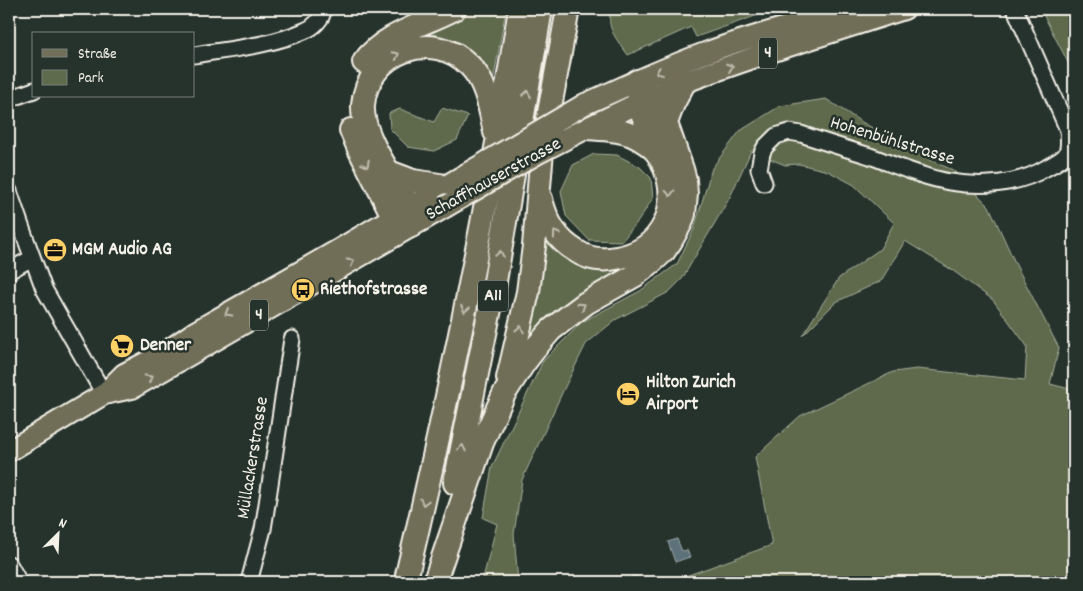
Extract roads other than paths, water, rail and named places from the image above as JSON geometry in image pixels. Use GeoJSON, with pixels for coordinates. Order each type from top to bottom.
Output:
{"type":"FeatureCollection","features":[{"type":"Feature","properties":{"kind":"highway"},"geometry":{"type":"LineString","coordinates":[[404,217],[354,138],[350,126],[348,101],[355,76],[367,58],[376,50],[399,34],[454,9]]}},
{"type":"Feature","properties":{"kind":"highway","name":"A11"},"geometry":{"type":"LineString","coordinates":[[407,575],[453,370],[520,9]]}},
{"type":"Feature","properties":{"kind":"highway","name":"A11"},"geometry":{"type":"LineString","coordinates":[[434,581],[492,299],[541,9]]}},
{"type":"Feature","properties":{"kind":"highway"},"geometry":{"type":"LineString","coordinates":[[504,394],[528,292],[542,151],[568,9]]}},
{"type":"Feature","properties":{"kind":"highway"},"geometry":{"type":"LineString","coordinates":[[558,61],[577,22],[586,9]]}},
{"type":"Feature","properties":{"kind":"highway"},"geometry":{"type":"LineString","coordinates":[[404,217],[389,172],[367,130],[363,113],[364,99],[369,83],[377,69],[393,56],[405,50],[421,47],[437,48],[455,54],[470,65],[479,77],[485,90],[497,141]]}},
{"type":"Feature","properties":{"kind":"highway"},"geometry":{"type":"LineString","coordinates":[[666,123],[684,83]]}},
{"type":"Feature","properties":{"kind":"highway"},"geometry":{"type":"LineString","coordinates":[[434,581],[482,443],[504,394],[524,363],[551,330],[586,303],[645,268],[664,251],[676,233],[686,205],[685,180],[666,123],[643,93]]}},
{"type":"Feature","properties":{"kind":"highway"},"geometry":{"type":"LineString","coordinates":[[539,189],[542,205],[556,235],[578,253],[591,258],[619,258],[635,253],[657,236],[670,208],[671,188],[667,173],[641,111],[643,93]]}},
{"type":"Feature","properties":{"kind":"highway"},"geometry":{"type":"LineString","coordinates":[[584,130],[611,130],[632,136],[651,147],[659,155]]}},
{"type":"Feature","properties":{"kind":"highway"},"geometry":{"type":"LineString","coordinates":[[389,172],[447,192]]}},
{"type":"Feature","properties":{"kind":"main road","name":"Schaffhauserstrasse"},"geometry":{"type":"LineString","coordinates":[[447,192],[538,153],[584,130],[709,51],[846,9]]}},
{"type":"Feature","properties":{"kind":"main road","name":"Schaffhauserstrasse"},"geometry":{"type":"LineString","coordinates":[[9,451],[104,394],[132,388],[585,104],[684,83],[767,53],[904,9]]}},
{"type":"Feature","properties":{"kind":"street","name":"Hohenbühlstrasse"},"geometry":{"type":"LineString","coordinates":[[764,183],[759,169],[764,149],[776,136],[789,132],[801,134],[949,182],[977,184],[1006,183],[1037,174],[1063,158],[1069,148],[1068,130],[1015,9]]}},
{"type":"Feature","properties":{"kind":"street"},"geometry":{"type":"LineString","coordinates":[[195,55],[273,42],[306,31],[315,24],[322,13]]}},
{"type":"Feature","properties":{"kind":"street"},"geometry":{"type":"LineString","coordinates":[[9,99],[32,91]]}},
{"type":"Feature","properties":{"kind":"street"},"geometry":{"type":"LineString","coordinates":[[9,191],[46,293],[104,394]]}},
{"type":"Feature","properties":{"kind":"street"},"geometry":{"type":"LineString","coordinates":[[9,271],[32,258]]}},
{"type":"Feature","properties":{"kind":"street","name":"Müllackerstrasse"},"geometry":{"type":"LineString","coordinates":[[249,582],[266,511],[292,339]]}},
{"type":"Feature","properties":{"kind":"street"},"geometry":{"type":"LineString","coordinates":[[9,564],[19,582]]}},
{"type":"Feature","properties":{"kind":"water"},"geometry":{"type":"Polygon","coordinates":[[[677,539],[682,551],[687,550],[690,557],[675,562],[668,542],[677,539]]]}},
{"type":"Feature","properties":{"kind":"place","name":"MGM Audio AG"},"geometry":{"type":"Point","coordinates":[55,250]}},
{"type":"Feature","properties":{"kind":"place","name":"Riethofstrasse"},"geometry":{"type":"Point","coordinates":[303,290]}},
{"type":"Feature","properties":{"kind":"place","name":"Denner"},"geometry":{"type":"Point","coordinates":[122,346]}},
{"type":"Feature","properties":{"kind":"place","name":"Hilton Zurich Airport"},"geometry":{"type":"Point","coordinates":[628,394]}}]}
